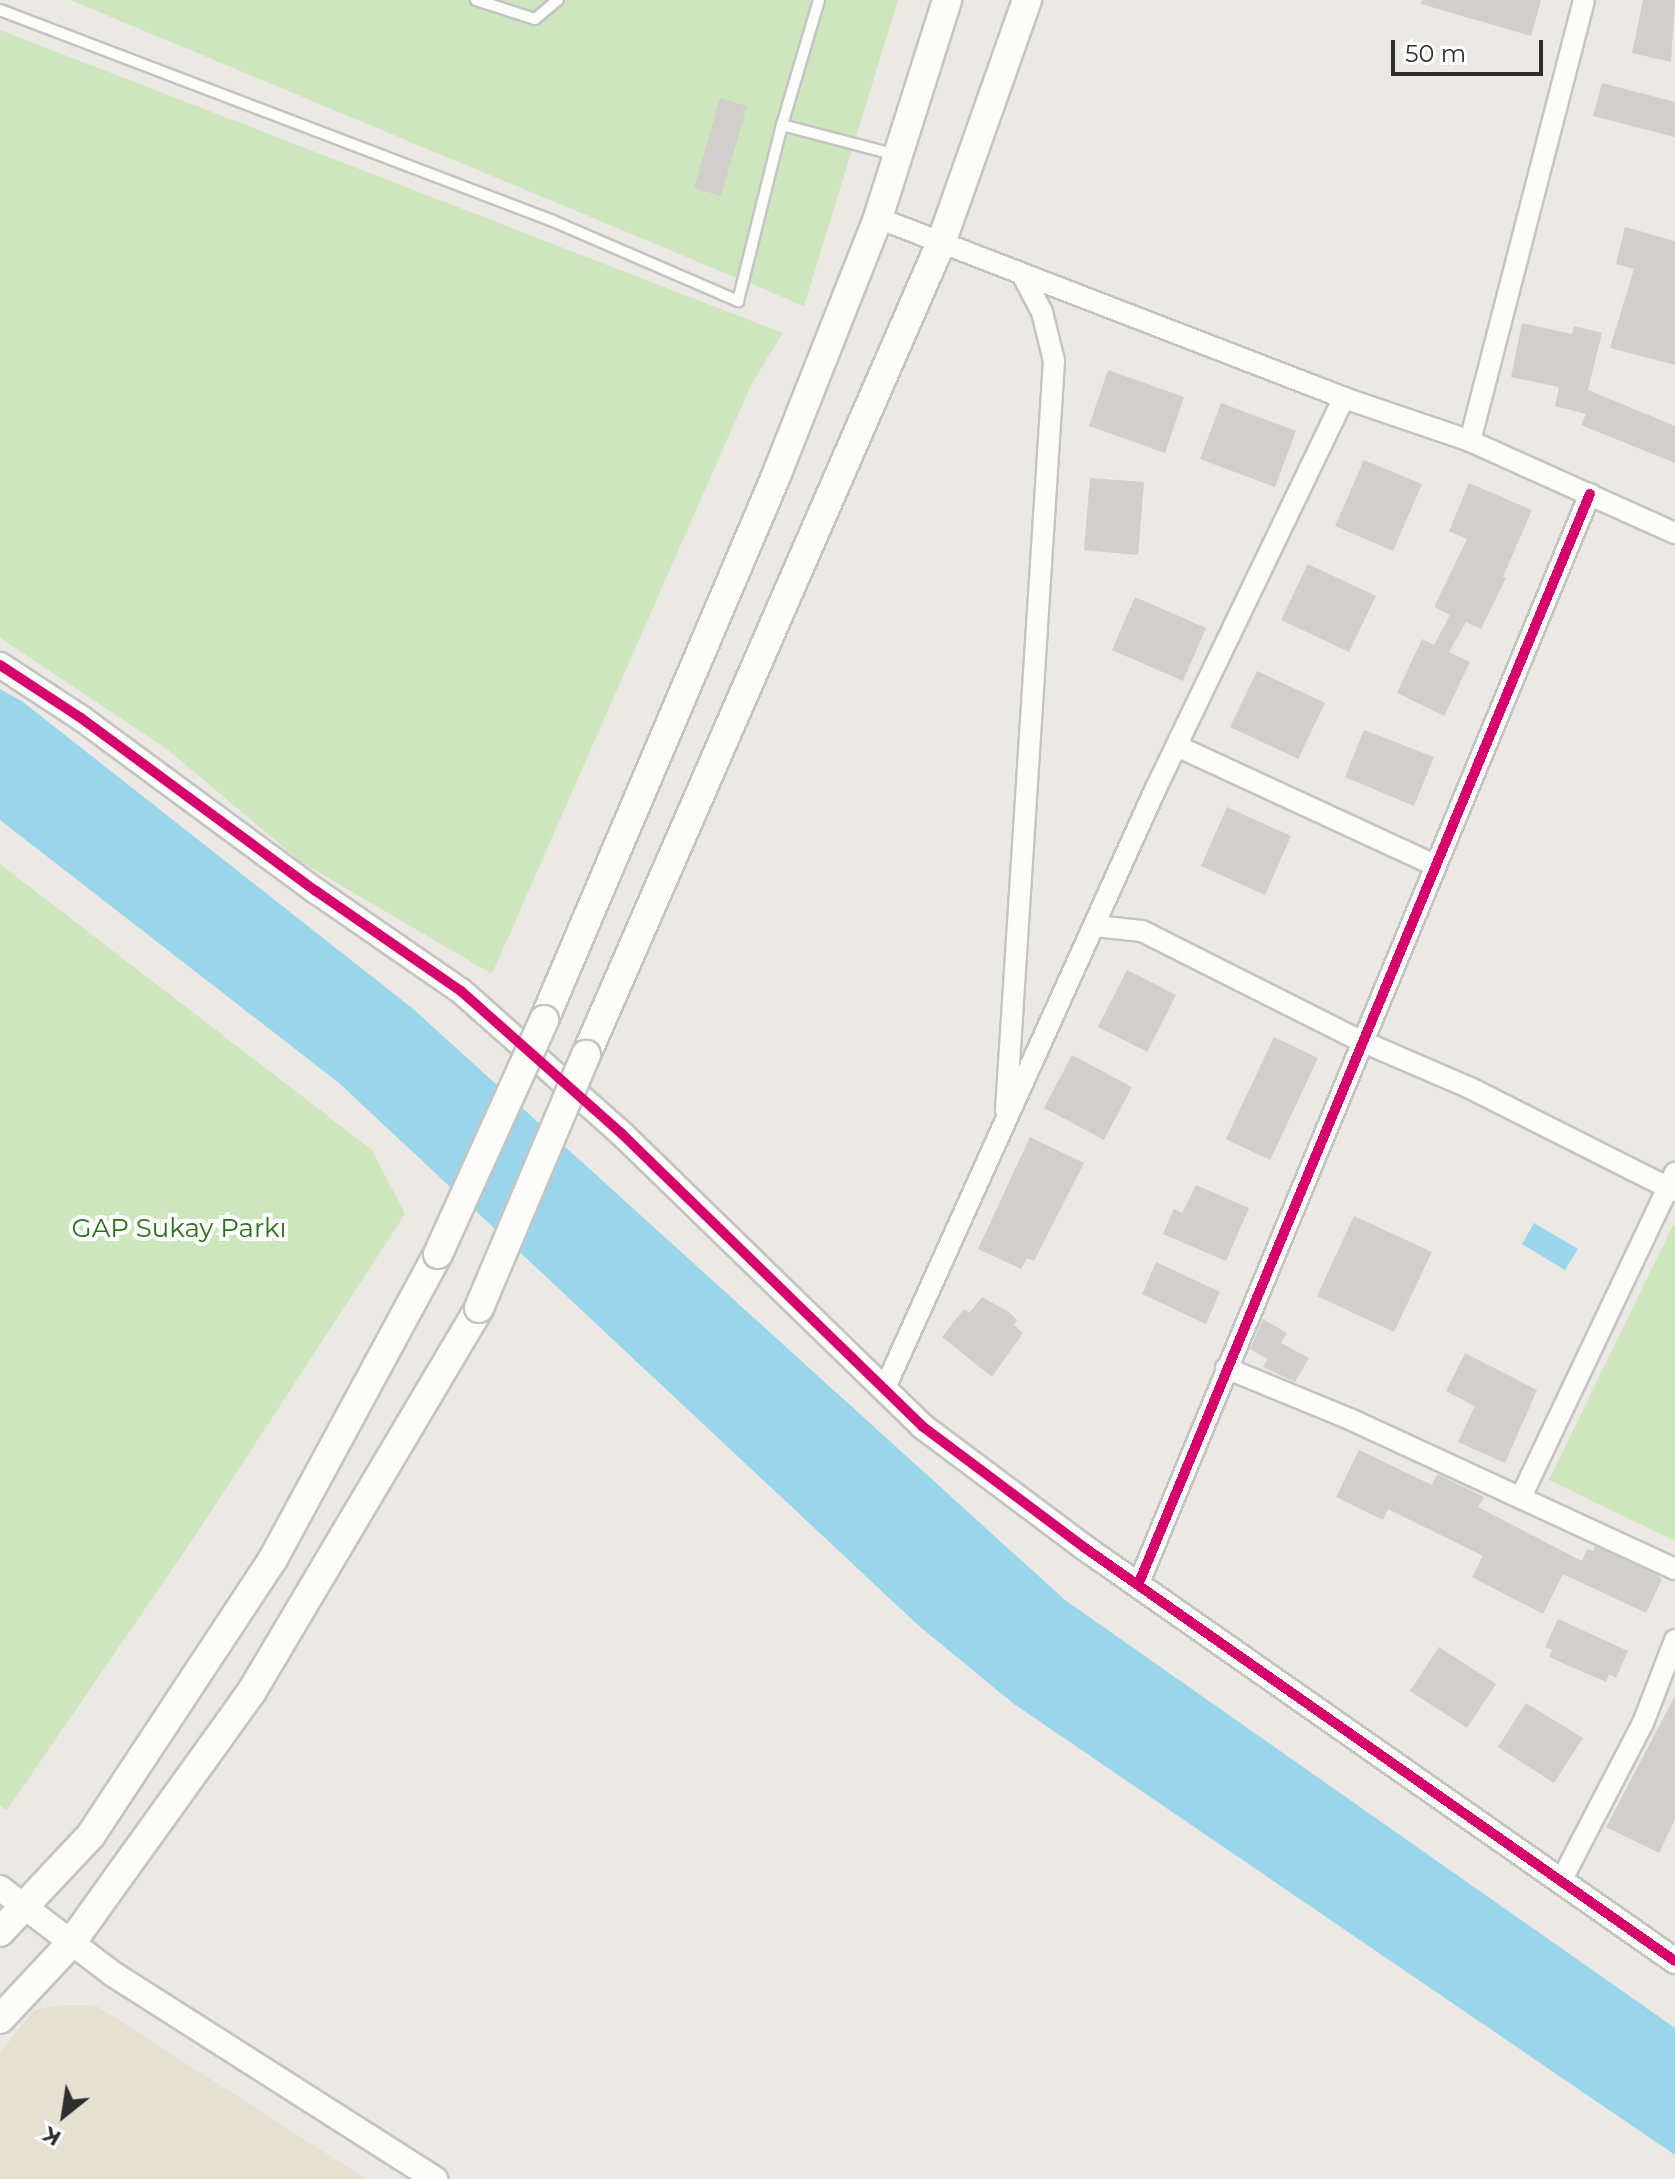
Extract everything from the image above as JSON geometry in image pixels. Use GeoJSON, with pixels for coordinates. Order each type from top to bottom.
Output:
{"type":"FeatureCollection","features":[{"type":"Feature","properties":{"kind":"main road"},"geometry":{"type":"LineString","coordinates":[[0,1932],[91,1835],[273,1559],[438,1254],[544,1020],[776,476],[878,218],[947,0]]}},
{"type":"Feature","properties":{"kind":"main road"},"geometry":{"type":"LineString","coordinates":[[0,2019],[71,1943],[252,1691],[479,1308],[586,1055],[941,243],[1027,0]]}},
{"type":"Feature","properties":{"kind":"street"},"geometry":{"type":"LineString","coordinates":[[1470,441],[1584,0]]}},
{"type":"Feature","properties":{"kind":"street"},"geometry":{"type":"LineString","coordinates":[[878,218],[1344,398],[1470,441],[1675,533]]}},
{"type":"Feature","properties":{"kind":"street"},"geometry":{"type":"LineString","coordinates":[[1005,1123],[1054,361],[1042,312],[1022,274]]}},
{"type":"Feature","properties":{"kind":"street"},"geometry":{"type":"LineString","coordinates":[[884,1390],[1177,746],[1344,398]]}},
{"type":"Feature","properties":{"kind":"street"},"geometry":{"type":"LineString","coordinates":[[1138,1585],[1590,494]]}},
{"type":"Feature","properties":{"kind":"street"},"geometry":{"type":"LineString","coordinates":[[0,665],[81,718],[316,891],[461,991],[622,1134],[922,1426],[1138,1585],[1675,1961]]}},
{"type":"Feature","properties":{"kind":"street"},"geometry":{"type":"LineString","coordinates":[[1177,746],[1435,865]]}},
{"type":"Feature","properties":{"kind":"street"},"geometry":{"type":"LineString","coordinates":[[1095,926],[1142,931],[1361,1041],[1468,1087],[1673,1184],[1521,1497]]}},
{"type":"Feature","properties":{"kind":"street"},"geometry":{"type":"LineString","coordinates":[[1226,1368],[1521,1497],[1675,1569]]}},
{"type":"Feature","properties":{"kind":"street"},"geometry":{"type":"LineString","coordinates":[[1561,1881],[1643,1723],[1675,1640]]}},
{"type":"Feature","properties":{"kind":"street"},"geometry":{"type":"LineString","coordinates":[[0,1888],[113,1974],[435,2179]]}},
{"type":"Feature","properties":{"kind":"lane"},"geometry":{"type":"LineString","coordinates":[[476,0],[535,19],[557,1]]}},
{"type":"Feature","properties":{"kind":"lane"},"geometry":{"type":"LineString","coordinates":[[0,10],[553,221],[738,301],[782,125],[819,0]]}},
{"type":"Feature","properties":{"kind":"lane"},"geometry":{"type":"LineString","coordinates":[[782,125],[898,156]]}},
{"type":"Feature","properties":{"kind":"shaded area"},"geometry":{"type":"Polygon","coordinates":[[[60,2005],[95,2005],[366,2179],[0,2179],[0,2053],[34,2010],[60,2005]]]}},
{"type":"Feature","properties":{"kind":"green space"},"geometry":{"type":"Polygon","coordinates":[[[70,0],[898,0],[804,306],[70,0]]]}},
{"type":"Feature","properties":{"kind":"green space"},"geometry":{"type":"Polygon","coordinates":[[[0,30],[783,333],[752,383],[492,974],[301,862],[168,750],[0,638],[0,30]]]}},
{"type":"Feature","properties":{"kind":"green space","name":"GAP Sukay Parkı"},"geometry":{"type":"Polygon","coordinates":[[[0,864],[372,1150],[405,1214],[195,1536],[7,1810],[0,1805],[0,864]]]}},
{"type":"Feature","properties":{"kind":"green space"},"geometry":{"type":"Polygon","coordinates":[[[1675,1226],[1675,1541],[1549,1480],[1675,1226]]]}},
{"type":"Feature","properties":{"kind":"water"},"geometry":{"type":"Polygon","coordinates":[[[0,689],[23,702],[412,1008],[1065,1600],[1675,2028],[1675,2155],[1014,1704],[919,1626],[339,1083],[0,820],[0,689]]]}},
{"type":"Feature","properties":{"kind":"water"},"geometry":{"type":"Polygon","coordinates":[[[1534,1223],[1578,1249],[1565,1270],[1522,1244],[1534,1223]]]}},
{"type":"Feature","properties":{"kind":"building"},"geometry":{"type":"Polygon","coordinates":[[[1422,0],[1541,0],[1531,36],[1421,4],[1422,0]]]}},
{"type":"Feature","properties":{"kind":"building"},"geometry":{"type":"Polygon","coordinates":[[[1643,0],[1675,0],[1671,62],[1632,53],[1643,0]]]}},
{"type":"Feature","properties":{"kind":"building"},"geometry":{"type":"Polygon","coordinates":[[[1602,83],[1675,102],[1675,137],[1593,116],[1602,83]]]}},
{"type":"Feature","properties":{"kind":"building"},"geometry":{"type":"Polygon","coordinates":[[[720,98],[747,106],[721,196],[694,188],[720,98]]]}},
{"type":"Feature","properties":{"kind":"building"},"geometry":{"type":"Polygon","coordinates":[[[1625,227],[1675,241],[1675,365],[1610,348],[1634,269],[1616,264],[1625,227]]]}},
{"type":"Feature","properties":{"kind":"building"},"geometry":{"type":"Polygon","coordinates":[[[1522,323],[1572,334],[1574,326],[1602,333],[1588,390],[1675,426],[1675,463],[1581,425],[1586,414],[1555,406],[1559,387],[1511,377],[1522,323]]]}},
{"type":"Feature","properties":{"kind":"building"},"geometry":{"type":"Polygon","coordinates":[[[1108,370],[1184,397],[1165,453],[1089,426],[1108,370]]]}},
{"type":"Feature","properties":{"kind":"building"},"geometry":{"type":"Polygon","coordinates":[[[1221,403],[1296,431],[1275,487],[1200,459],[1221,403]]]}},
{"type":"Feature","properties":{"kind":"building"},"geometry":{"type":"Polygon","coordinates":[[[1364,460],[1422,484],[1393,551],[1335,526],[1364,460]]]}},
{"type":"Feature","properties":{"kind":"building"},"geometry":{"type":"Polygon","coordinates":[[[1090,478],[1144,482],[1138,555],[1084,550],[1090,478]]]}},
{"type":"Feature","properties":{"kind":"building"},"geometry":{"type":"Polygon","coordinates":[[[1469,483],[1532,510],[1503,577],[1506,578],[1481,629],[1466,622],[1449,652],[1470,662],[1444,716],[1397,693],[1422,639],[1434,645],[1450,615],[1434,607],[1467,539],[1449,531],[1469,483]]]}},
{"type":"Feature","properties":{"kind":"building"},"geometry":{"type":"Polygon","coordinates":[[[1308,564],[1376,596],[1349,652],[1281,620],[1308,564]]]}},
{"type":"Feature","properties":{"kind":"building"},"geometry":{"type":"Polygon","coordinates":[[[1135,597],[1206,628],[1183,681],[1112,650],[1135,597]]]}},
{"type":"Feature","properties":{"kind":"building"},"geometry":{"type":"Polygon","coordinates":[[[1257,671],[1325,703],[1298,759],[1230,727],[1257,671]]]}},
{"type":"Feature","properties":{"kind":"building"},"geometry":{"type":"Polygon","coordinates":[[[1364,730],[1434,757],[1414,806],[1345,777],[1364,730]]]}},
{"type":"Feature","properties":{"kind":"building"},"geometry":{"type":"Polygon","coordinates":[[[1227,807],[1291,836],[1265,895],[1201,866],[1227,807]]]}},
{"type":"Feature","properties":{"kind":"building"},"geometry":{"type":"Polygon","coordinates":[[[1127,970],[1176,995],[1147,1052],[1098,1027],[1127,970]]]}},
{"type":"Feature","properties":{"kind":"building"},"geometry":{"type":"Polygon","coordinates":[[[1274,1037],[1318,1058],[1270,1160],[1226,1139],[1274,1037]]]}},
{"type":"Feature","properties":{"kind":"building"},"geometry":{"type":"Polygon","coordinates":[[[1072,1055],[1132,1087],[1104,1140],[1044,1108],[1072,1055]]]}},
{"type":"Feature","properties":{"kind":"building"},"geometry":{"type":"Polygon","coordinates":[[[1030,1137],[1084,1163],[1034,1261],[1027,1258],[1021,1269],[978,1249],[1030,1137]]]}},
{"type":"Feature","properties":{"kind":"building"},"geometry":{"type":"Polygon","coordinates":[[[1196,1185],[1249,1208],[1226,1261],[1163,1234],[1174,1209],[1182,1213],[1196,1185]]]}},
{"type":"Feature","properties":{"kind":"building"},"geometry":{"type":"Polygon","coordinates":[[[1354,1216],[1432,1252],[1394,1332],[1317,1296],[1354,1216]]]}},
{"type":"Feature","properties":{"kind":"building"},"geometry":{"type":"Polygon","coordinates":[[[1156,1262],[1220,1292],[1206,1324],[1142,1294],[1156,1262]]]}},
{"type":"Feature","properties":{"kind":"building"},"geometry":{"type":"Polygon","coordinates":[[[982,1297],[1010,1313],[1017,1320],[1014,1325],[1023,1333],[992,1377],[942,1337],[964,1309],[969,1313],[982,1297]]]}},
{"type":"Feature","properties":{"kind":"building"},"geometry":{"type":"Polygon","coordinates":[[[1263,1319],[1287,1333],[1281,1343],[1309,1358],[1295,1382],[1263,1367],[1268,1359],[1250,1349],[1263,1319]]]}},
{"type":"Feature","properties":{"kind":"building"},"geometry":{"type":"Polygon","coordinates":[[[1465,1353],[1537,1390],[1505,1463],[1458,1442],[1475,1406],[1446,1391],[1465,1353]]]}},
{"type":"Feature","properties":{"kind":"building"},"geometry":{"type":"Polygon","coordinates":[[[1359,1450],[1432,1485],[1437,1474],[1484,1497],[1478,1507],[1582,1561],[1587,1549],[1593,1551],[1595,1546],[1657,1575],[1662,1579],[1646,1613],[1563,1574],[1543,1614],[1472,1577],[1483,1556],[1388,1509],[1383,1520],[1336,1497],[1359,1450]]]}},
{"type":"Feature","properties":{"kind":"building"},"geometry":{"type":"Polygon","coordinates":[[[1558,1619],[1628,1651],[1616,1678],[1609,1674],[1606,1682],[1549,1657],[1552,1650],[1545,1647],[1558,1619]]]}},
{"type":"Feature","properties":{"kind":"building"},"geometry":{"type":"Polygon","coordinates":[[[1439,1647],[1496,1684],[1467,1728],[1410,1691],[1439,1647]]]}},
{"type":"Feature","properties":{"kind":"building"},"geometry":{"type":"Polygon","coordinates":[[[1675,1696],[1675,1819],[1659,1853],[1606,1827],[1675,1696]]]}},
{"type":"Feature","properties":{"kind":"building"},"geometry":{"type":"Polygon","coordinates":[[[1526,1703],[1583,1738],[1554,1783],[1498,1747],[1526,1703]]]}},
{"type":"Feature","properties":{"kind":"cycle path"},"geometry":{"type":"LineString","coordinates":[[1138,1585],[1590,494]]}},
{"type":"Feature","properties":{"kind":"cycle path"},"geometry":{"type":"LineString","coordinates":[[0,665],[81,718],[316,891],[461,991],[622,1134],[922,1426],[1085,1548],[1675,1961]]}}]}
